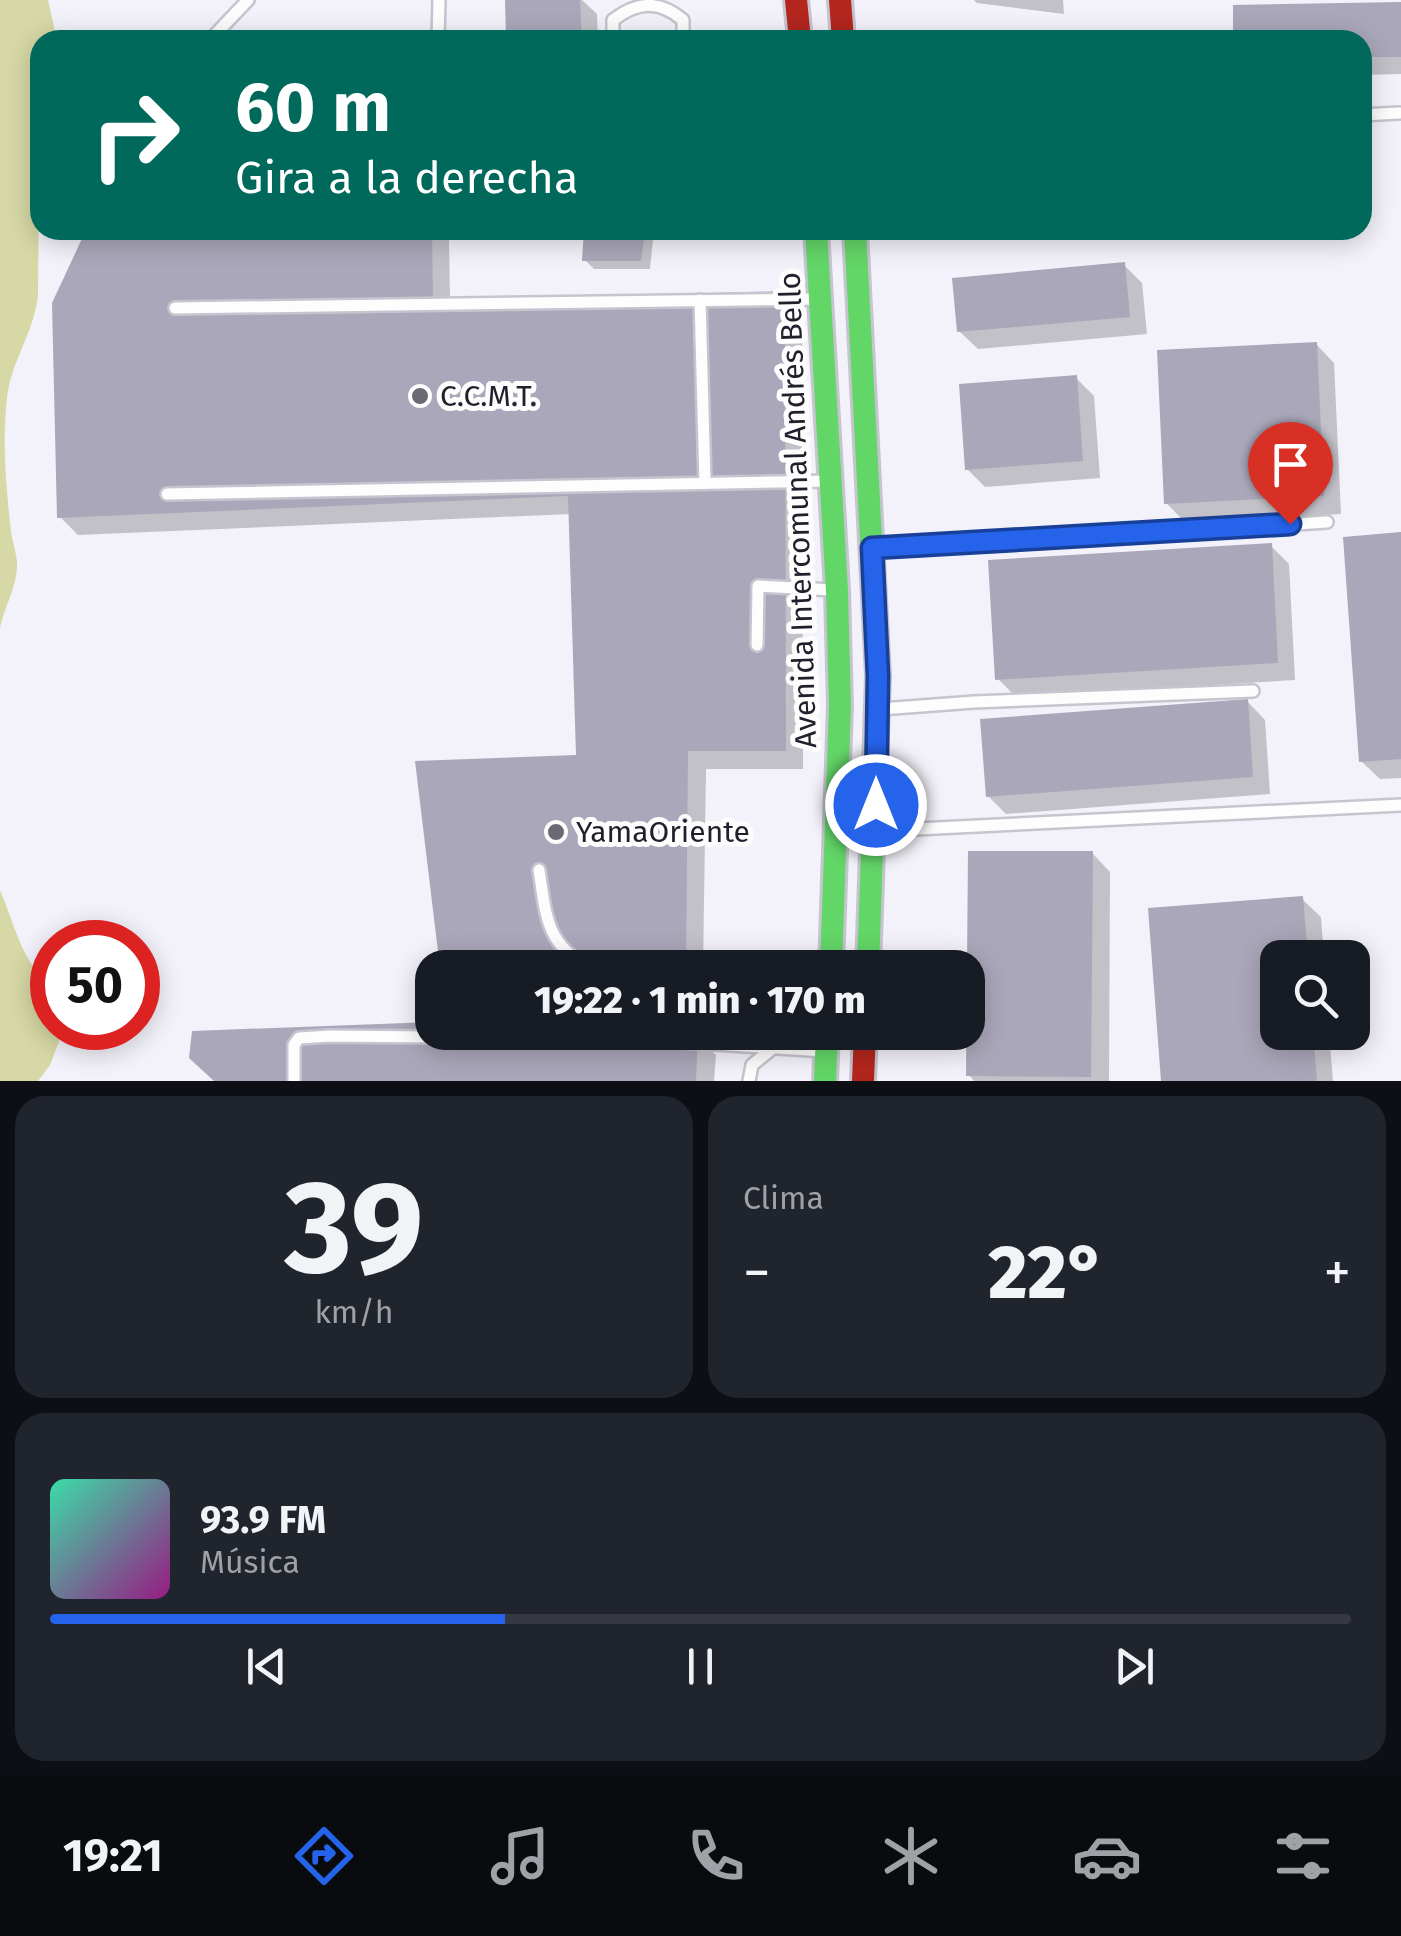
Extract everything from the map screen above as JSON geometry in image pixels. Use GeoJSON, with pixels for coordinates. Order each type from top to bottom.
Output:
{"type":"FeatureCollection","features":[{"type":"Feature","properties":{"kind":"main road"},"geometry":{"type":"LineString","coordinates":[[796,0],[799,30]]}},
{"type":"Feature","properties":{"kind":"main road"},"geometry":{"type":"LineString","coordinates":[[840,0],[842,30]]}},
{"type":"Feature","properties":{"kind":"main road","name":"Avenida Intercomunal Andrés Bello"},"geometry":{"type":"LineString","coordinates":[[817,240],[840,706],[832,950]]}},
{"type":"Feature","properties":{"kind":"main road"},"geometry":{"type":"LineString","coordinates":[[863,240],[877,709],[869,950]]}},
{"type":"Feature","properties":{"kind":"main road"},"geometry":{"type":"LineString","coordinates":[[824,1081],[826,1050]]}},
{"type":"Feature","properties":{"kind":"main road"},"geometry":{"type":"LineString","coordinates":[[862,1081],[864,1050]]}},
{"type":"Feature","properties":{"kind":"lane"},"geometry":{"type":"LineString","coordinates":[[220,30],[248,0]]}},
{"type":"Feature","properties":{"kind":"lane"},"geometry":{"type":"LineString","coordinates":[[438,30],[439,0]]}},
{"type":"Feature","properties":{"kind":"lane"},"geometry":{"type":"LineString","coordinates":[[613,30],[613,20],[629,8],[651,4],[670,8],[683,20],[682,30]]}},
{"type":"Feature","properties":{"kind":"lane"},"geometry":{"type":"LineString","coordinates":[[1372,114],[1399,113]]}},
{"type":"Feature","properties":{"kind":"lane"},"geometry":{"type":"LineString","coordinates":[[175,308],[820,298]]}},
{"type":"Feature","properties":{"kind":"lane"},"geometry":{"type":"LineString","coordinates":[[700,300],[705,483]]}},
{"type":"Feature","properties":{"kind":"lane"},"geometry":{"type":"LineString","coordinates":[[167,494],[830,481]]}},
{"type":"Feature","properties":{"kind":"lane"},"geometry":{"type":"LineString","coordinates":[[872,548],[1327,522]]}},
{"type":"Feature","properties":{"kind":"lane"},"geometry":{"type":"LineString","coordinates":[[758,645],[758,586],[837,591]]}},
{"type":"Feature","properties":{"kind":"lane"},"geometry":{"type":"LineString","coordinates":[[877,709],[1252,692]]}},
{"type":"Feature","properties":{"kind":"lane"},"geometry":{"type":"LineString","coordinates":[[875,830],[1401,805]]}},
{"type":"Feature","properties":{"kind":"lane"},"geometry":{"type":"LineString","coordinates":[[539,870],[554,939],[562,950]]}},
{"type":"Feature","properties":{"kind":"lane"},"geometry":{"type":"LineString","coordinates":[[294,1081],[294,1045],[299,1038],[415,1037]]}},
{"type":"Feature","properties":{"kind":"lane"},"geometry":{"type":"LineString","coordinates":[[749,1081],[752,1065],[770,1050]]}},
{"type":"Feature","properties":{"kind":"green space"},"geometry":{"type":"Polygon","coordinates":[[[0,0],[48,0],[55,30],[30,30],[30,240],[38,240],[38,295],[7,398],[6,481],[17,562],[0,629],[0,0]]]}},
{"type":"Feature","properties":{"kind":"green space"},"geometry":{"type":"Polygon","coordinates":[[[0,890],[30,962],[30,1050],[56,1050],[38,1081],[0,1081],[0,890]]]}},
{"type":"Feature","properties":{"kind":"building"},"geometry":{"type":"Polygon","coordinates":[[[505,0],[580,0],[582,30],[506,30],[505,0]]]}},
{"type":"Feature","properties":{"kind":"building"},"geometry":{"type":"Polygon","coordinates":[[[1401,2],[1401,57],[1372,57],[1372,30],[1233,30],[1233,5],[1401,2]]]}},
{"type":"Feature","properties":{"kind":"building","name":"C.C.M.T."},"geometry":{"type":"Polygon","coordinates":[[[81,240],[432,240],[433,301],[785,291],[786,751],[688,751],[686,950],[438,950],[415,761],[576,755],[568,496],[57,518],[52,303],[81,240]]]}},
{"type":"Feature","properties":{"kind":"building"},"geometry":{"type":"Polygon","coordinates":[[[583,240],[644,240],[641,261],[582,261],[583,240]]]}},
{"type":"Feature","properties":{"kind":"building"},"geometry":{"type":"Polygon","coordinates":[[[1125,262],[1130,317],[957,332],[952,278],[1125,262]]]}},
{"type":"Feature","properties":{"kind":"building"},"geometry":{"type":"Polygon","coordinates":[[[1317,342],[1324,496],[1164,504],[1157,350],[1317,342]]]}},
{"type":"Feature","properties":{"kind":"building"},"geometry":{"type":"Polygon","coordinates":[[[1077,375],[1083,461],[965,470],[959,384],[1077,375]]]}},
{"type":"Feature","properties":{"kind":"building"},"geometry":{"type":"Polygon","coordinates":[[[1401,532],[1401,759],[1359,762],[1343,537],[1401,532]]]}},
{"type":"Feature","properties":{"kind":"building"},"geometry":{"type":"Polygon","coordinates":[[[1272,543],[1278,663],[995,680],[988,560],[1272,543]]]}},
{"type":"Feature","properties":{"kind":"building"},"geometry":{"type":"Polygon","coordinates":[[[1248,699],[1253,777],[986,797],[980,719],[1248,699]]]}},
{"type":"Feature","properties":{"kind":"building"},"geometry":{"type":"Polygon","coordinates":[[[968,851],[1093,851],[1091,1077],[966,1076],[966,1050],[985,1050],[985,950],[967,950],[968,851]]]}},
{"type":"Feature","properties":{"kind":"building"},"geometry":{"type":"Polygon","coordinates":[[[1303,896],[1307,940],[1260,940],[1260,1050],[1314,1050],[1317,1081],[1161,1081],[1148,908],[1303,896]]]}},
{"type":"Feature","properties":{"kind":"building"},"geometry":{"type":"Polygon","coordinates":[[[415,1023],[415,1050],[697,1050],[696,1081],[214,1081],[189,1058],[192,1031],[415,1023]]]}},
{"type":"Feature","properties":{"kind":"traffic: fast"},"geometry":{"type":"LineString","coordinates":[[817,240],[840,706],[832,950]]}},
{"type":"Feature","properties":{"kind":"traffic: fast"},"geometry":{"type":"LineString","coordinates":[[856,240],[878,676],[869,950]]}},
{"type":"Feature","properties":{"kind":"traffic: fast"},"geometry":{"type":"LineString","coordinates":[[825,1081],[826,1050]]}},
{"type":"Feature","properties":{"kind":"traffic: jam"},"geometry":{"type":"LineString","coordinates":[[796,0],[799,30]]}},
{"type":"Feature","properties":{"kind":"traffic: jam"},"geometry":{"type":"LineString","coordinates":[[840,0],[842,30]]}},
{"type":"Feature","properties":{"kind":"traffic: jam"},"geometry":{"type":"LineString","coordinates":[[863,1081],[864,1050]]}},
{"type":"Feature","properties":{"kind":"place","name":"C.C.M.T."},"geometry":{"type":"Point","coordinates":[420,396]}},
{"type":"Feature","properties":{"kind":"place","name":"YamaOriente"},"geometry":{"type":"Point","coordinates":[556,832]}},
{"type":"Feature","properties":{"kind":"route"},"geometry":{"type":"LineString","coordinates":[[876,805],[878,676],[872,548],[1290,524]]}}]}
